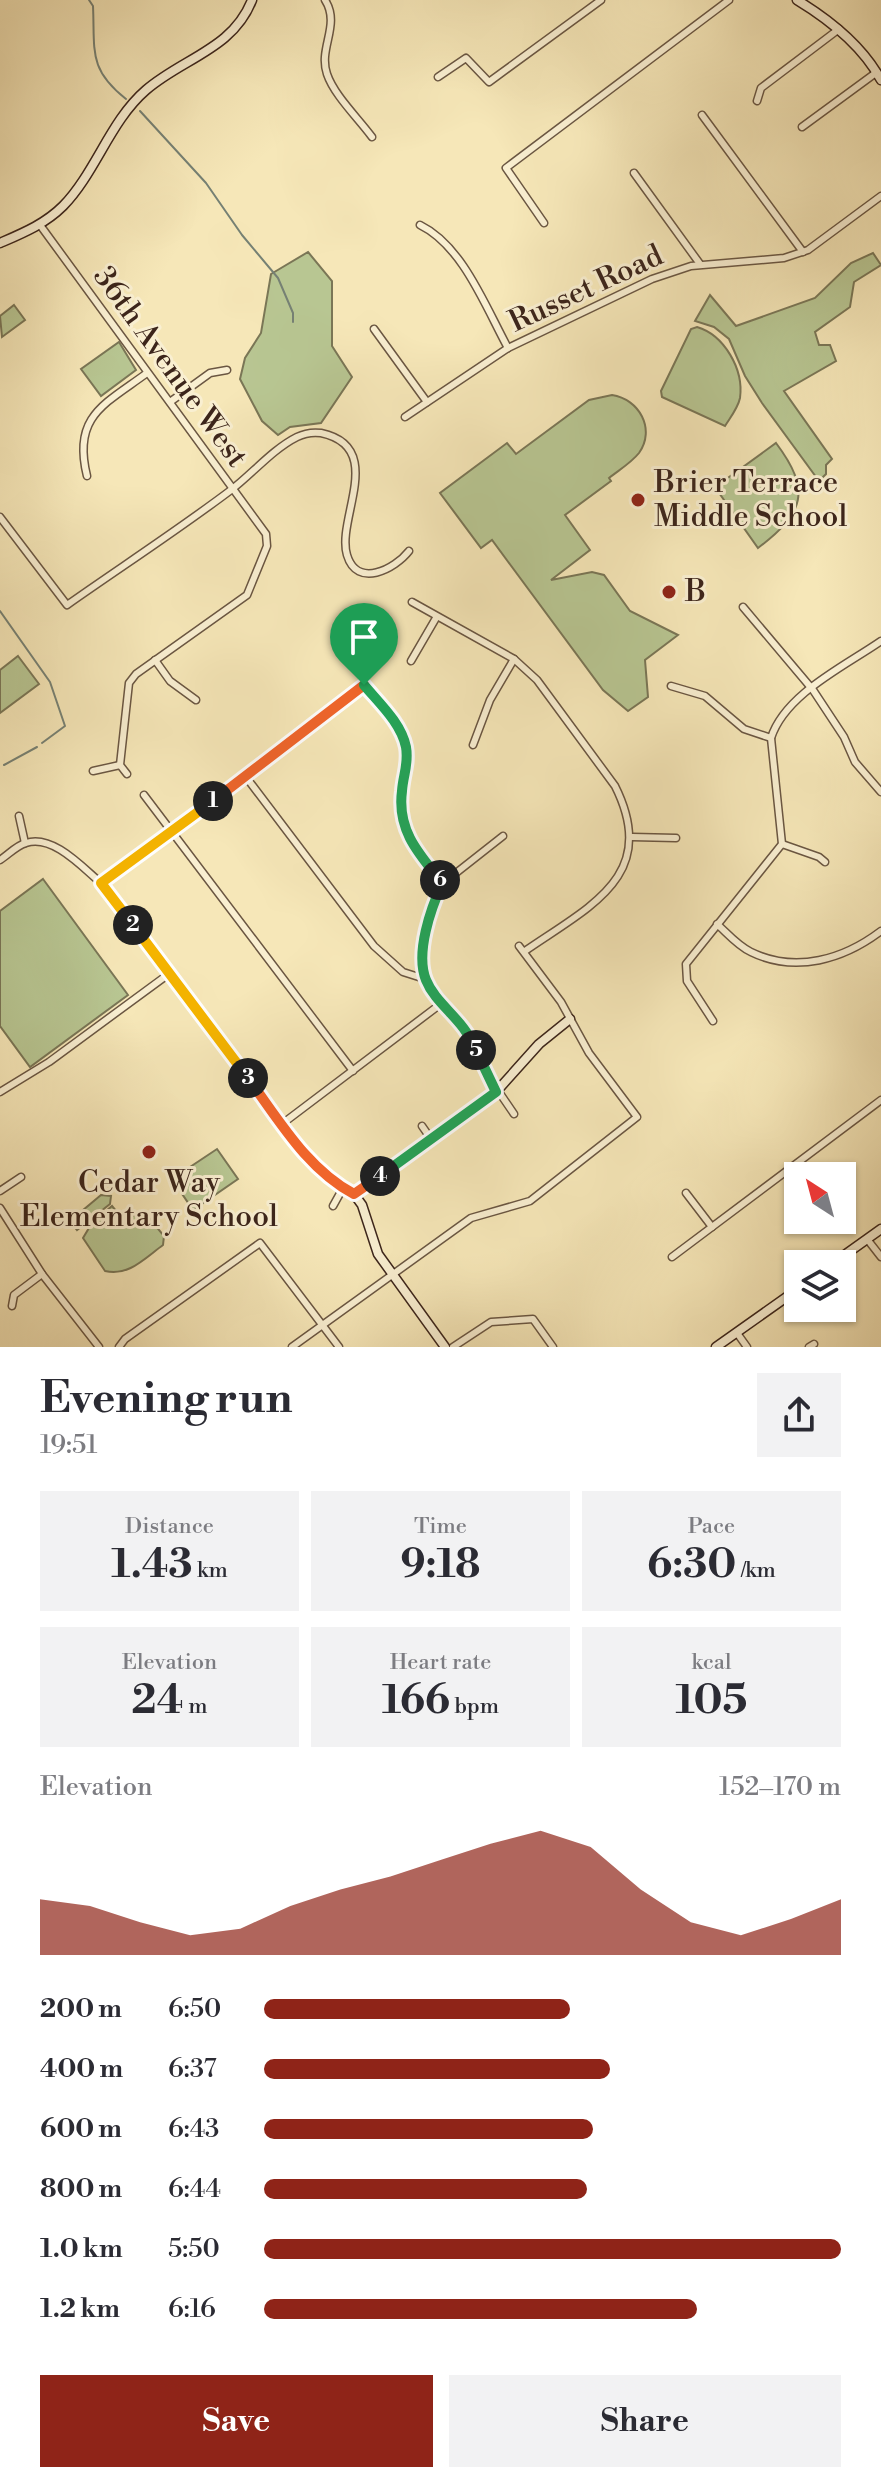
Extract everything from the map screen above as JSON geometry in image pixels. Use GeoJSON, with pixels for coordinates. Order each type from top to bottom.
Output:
{"type":"FeatureCollection","features":[{"type":"Feature","properties":{"kind":"street"},"geometry":{"type":"LineString","coordinates":[[0,243],[40,225],[64,205],[143,92],[224,41],[240,24],[252,0]]}},
{"type":"Feature","properties":{"kind":"street"},"geometry":{"type":"LineString","coordinates":[[325,0],[332,21],[325,60],[327,76],[372,137]]}},
{"type":"Feature","properties":{"kind":"street"},"geometry":{"type":"LineString","coordinates":[[438,77],[466,58],[489,82],[601,0]]}},
{"type":"Feature","properties":{"kind":"street"},"geometry":{"type":"LineString","coordinates":[[544,223],[506,168],[729,0]]}},
{"type":"Feature","properties":{"kind":"street"},"geometry":{"type":"LineString","coordinates":[[797,0],[839,29],[879,76],[802,127]]}},
{"type":"Feature","properties":{"kind":"street"},"geometry":{"type":"LineString","coordinates":[[757,101],[761,88],[839,29]]}},
{"type":"Feature","properties":{"kind":"street"},"geometry":{"type":"LineString","coordinates":[[702,115],[803,252]]}},
{"type":"Feature","properties":{"kind":"street"},"geometry":{"type":"LineString","coordinates":[[634,173],[700,264]]}},
{"type":"Feature","properties":{"kind":"street","name":"Russet Road"},"geometry":{"type":"LineString","coordinates":[[405,417],[508,348],[652,279],[700,264],[747,263],[803,252],[833,234],[881,196]]}},
{"type":"Feature","properties":{"kind":"street","name":"36th Avenue West"},"geometry":{"type":"LineString","coordinates":[[40,225],[266,534],[267,546],[247,595],[155,660]]}},
{"type":"Feature","properties":{"kind":"street"},"geometry":{"type":"LineString","coordinates":[[420,225],[435,232],[462,268],[508,348]]}},
{"type":"Feature","properties":{"kind":"street"},"geometry":{"type":"LineString","coordinates":[[374,329],[427,402]]}},
{"type":"Feature","properties":{"kind":"street"},"geometry":{"type":"LineString","coordinates":[[170,402],[210,373],[227,370]]}},
{"type":"Feature","properties":{"kind":"street"},"geometry":{"type":"LineString","coordinates":[[87,476],[82,439],[88,422],[99,408],[147,373]]}},
{"type":"Feature","properties":{"kind":"street"},"geometry":{"type":"LineString","coordinates":[[0,517],[67,605],[232,489],[299,436],[314,432],[327,434],[345,448],[354,460],[357,476],[346,544],[352,564],[363,573],[384,573],[399,564],[409,551]]}},
{"type":"Feature","properties":{"kind":"street"},"geometry":{"type":"LineString","coordinates":[[412,602],[514,659],[537,680],[615,786],[624,805],[632,837],[620,874],[604,894],[525,951]]}},
{"type":"Feature","properties":{"kind":"street"},"geometry":{"type":"LineString","coordinates":[[743,607],[813,690],[844,737],[855,762],[881,792]]}},
{"type":"Feature","properties":{"kind":"street"},"geometry":{"type":"LineString","coordinates":[[411,661],[436,618]]}},
{"type":"Feature","properties":{"kind":"street"},"geometry":{"type":"LineString","coordinates":[[713,1021],[687,981],[685,972],[690,955],[782,844],[771,738],[776,721],[881,641]]}},
{"type":"Feature","properties":{"kind":"street"},"geometry":{"type":"LineString","coordinates":[[473,745],[490,700],[514,659]]}},
{"type":"Feature","properties":{"kind":"street"},"geometry":{"type":"LineString","coordinates":[[127,774],[120,765],[129,683],[155,660],[170,681],[196,700]]}},
{"type":"Feature","properties":{"kind":"street"},"geometry":{"type":"LineString","coordinates":[[101,883],[246,777],[364,685],[398,726],[406,746],[408,767],[402,788],[400,817],[413,846],[442,884]]}},
{"type":"Feature","properties":{"kind":"street"},"geometry":{"type":"LineString","coordinates":[[671,686],[705,696],[744,729],[771,738]]}},
{"type":"Feature","properties":{"kind":"street"},"geometry":{"type":"LineString","coordinates":[[93,771],[120,765]]}},
{"type":"Feature","properties":{"kind":"street"},"geometry":{"type":"LineString","coordinates":[[246,777],[374,946],[403,972],[425,979]]}},
{"type":"Feature","properties":{"kind":"street"},"geometry":{"type":"LineString","coordinates":[[144,795],[353,1071]]}},
{"type":"Feature","properties":{"kind":"street"},"geometry":{"type":"LineString","coordinates":[[19,816],[25,843]]}},
{"type":"Feature","properties":{"kind":"street"},"geometry":{"type":"LineString","coordinates":[[503,836],[442,884],[425,935],[425,979],[465,1027],[496,1092],[514,1114]]}},
{"type":"Feature","properties":{"kind":"street"},"geometry":{"type":"LineString","coordinates":[[632,837],[676,838]]}},
{"type":"Feature","properties":{"kind":"street"},"geometry":{"type":"LineString","coordinates":[[0,860],[25,843],[53,846],[101,883],[315,1166],[354,1194],[368,1216],[378,1254],[445,1347]]}},
{"type":"Feature","properties":{"kind":"street"},"geometry":{"type":"LineString","coordinates":[[782,844],[825,862]]}},
{"type":"Feature","properties":{"kind":"street"},"geometry":{"type":"LineString","coordinates":[[717,924],[751,952],[802,962],[842,955],[881,931]]}},
{"type":"Feature","properties":{"kind":"street"},"geometry":{"type":"LineString","coordinates":[[292,1347],[471,1218],[530,1201],[637,1117],[519,946]]}},
{"type":"Feature","properties":{"kind":"street"},"geometry":{"type":"LineString","coordinates":[[0,1092],[49,1062],[170,973]]}},
{"type":"Feature","properties":{"kind":"street"},"geometry":{"type":"LineString","coordinates":[[282,1124],[442,1003]]}},
{"type":"Feature","properties":{"kind":"street"},"geometry":{"type":"LineString","coordinates":[[354,1194],[496,1092],[539,1044],[570,1019]]}},
{"type":"Feature","properties":{"kind":"street"},"geometry":{"type":"LineString","coordinates":[[672,1257],[881,1100]]}},
{"type":"Feature","properties":{"kind":"street"},"geometry":{"type":"LineString","coordinates":[[422,1126],[431,1139]]}},
{"type":"Feature","properties":{"kind":"street"},"geometry":{"type":"LineString","coordinates":[[0,1191],[21,1177]]}},
{"type":"Feature","properties":{"kind":"street"},"geometry":{"type":"LineString","coordinates":[[333,1206],[343,1188]]}},
{"type":"Feature","properties":{"kind":"street"},"geometry":{"type":"LineString","coordinates":[[686,1193],[712,1227]]}},
{"type":"Feature","properties":{"kind":"street"},"geometry":{"type":"LineString","coordinates":[[0,1208],[42,1274],[99,1347]]}},
{"type":"Feature","properties":{"kind":"street"},"geometry":{"type":"LineString","coordinates":[[852,1250],[881,1229]]}},
{"type":"Feature","properties":{"kind":"street"},"geometry":{"type":"LineString","coordinates":[[867,1239],[881,1257]]}},
{"type":"Feature","properties":{"kind":"street"},"geometry":{"type":"LineString","coordinates":[[119,1347],[125,1339],[260,1243],[339,1347]]}},
{"type":"Feature","properties":{"kind":"street"},"geometry":{"type":"LineString","coordinates":[[12,1306],[14,1295],[42,1274]]}},
{"type":"Feature","properties":{"kind":"street"},"geometry":{"type":"LineString","coordinates":[[716,1347],[784,1299]]}},
{"type":"Feature","properties":{"kind":"street"},"geometry":{"type":"LineString","coordinates":[[453,1347],[491,1322],[533,1319],[553,1347]]}},
{"type":"Feature","properties":{"kind":"street"},"geometry":{"type":"LineString","coordinates":[[737,1333],[747,1347]]}},
{"type":"Feature","properties":{"kind":"green space"},"geometry":{"type":"Polygon","coordinates":[[[308,252],[332,281],[332,346],[352,377],[321,423],[290,427],[278,435],[262,421],[240,379],[245,358],[261,333],[271,274],[308,252]]]}},
{"type":"Feature","properties":{"kind":"green space"},"geometry":{"type":"Polygon","coordinates":[[[873,253],[881,265],[854,282],[850,307],[815,332],[819,345],[830,345],[836,361],[784,391],[832,459],[826,465],[826,474],[819,481],[762,403],[745,376],[729,339],[714,327],[695,321],[710,295],[736,326],[815,298],[851,263],[873,253]]]}},
{"type":"Feature","properties":{"kind":"green space"},"geometry":{"type":"Polygon","coordinates":[[[14,305],[25,320],[2,337],[0,316],[14,305]]]}},
{"type":"Feature","properties":{"kind":"green space"},"geometry":{"type":"Polygon","coordinates":[[[697,327],[724,345],[739,376],[739,402],[725,426],[662,397],[661,391],[691,329],[697,327]]]}},
{"type":"Feature","properties":{"kind":"green space"},"geometry":{"type":"Polygon","coordinates":[[[119,342],[136,370],[101,396],[81,369],[119,342]]]}},
{"type":"Feature","properties":{"kind":"green space"},"geometry":{"type":"Polygon","coordinates":[[[612,395],[630,402],[642,416],[646,434],[644,444],[636,457],[609,478],[611,481],[565,515],[590,550],[551,580],[592,572],[604,575],[630,611],[678,635],[645,660],[648,697],[628,711],[603,690],[492,540],[481,548],[440,493],[507,443],[516,454],[589,400],[612,395]]]}},
{"type":"Feature","properties":{"kind":"green space"},"geometry":{"type":"Polygon","coordinates":[[[776,443],[795,475],[798,500],[785,524],[758,548],[717,490],[718,485],[776,443]]]}},
{"type":"Feature","properties":{"kind":"green space"},"geometry":{"type":"Polygon","coordinates":[[[18,656],[39,684],[0,713],[0,670],[18,656]]]}},
{"type":"Feature","properties":{"kind":"green space"},"geometry":{"type":"Polygon","coordinates":[[[43,879],[128,995],[30,1067],[0,1026],[0,911],[43,879]]]}},
{"type":"Feature","properties":{"kind":"green space"},"geometry":{"type":"Polygon","coordinates":[[[217,1149],[238,1179],[193,1210],[172,1179],[217,1149]]]}},
{"type":"Feature","properties":{"kind":"green space"},"geometry":{"type":"Polygon","coordinates":[[[101,1195],[111,1196],[110,1204],[77,1230],[70,1221],[101,1195]]]}},
{"type":"Feature","properties":{"kind":"green space"},"geometry":{"type":"Polygon","coordinates":[[[112,1206],[121,1217],[146,1214],[164,1236],[163,1245],[143,1261],[129,1269],[113,1272],[105,1271],[83,1238],[92,1223],[112,1206]]]}},
{"type":"Feature","properties":{"kind":"waterway"},"geometry":{"type":"LineString","coordinates":[[89,0],[93,6],[94,47],[99,68],[126,99]]}},
{"type":"Feature","properties":{"kind":"waterway"},"geometry":{"type":"LineString","coordinates":[[140,111],[206,183],[242,235],[278,278],[293,313],[293,322]]}},
{"type":"Feature","properties":{"kind":"waterway"},"geometry":{"type":"LineString","coordinates":[[0,611],[50,682],[65,726],[42,743]]}},
{"type":"Feature","properties":{"kind":"waterway"},"geometry":{"type":"LineString","coordinates":[[4,765],[37,747]]}},
{"type":"Feature","properties":{"kind":"place","name":"Brier Terrace Middle School"},"geometry":{"type":"Point","coordinates":[638,500]}},
{"type":"Feature","properties":{"kind":"place","name":"B"},"geometry":{"type":"Point","coordinates":[669,592]}},
{"type":"Feature","properties":{"kind":"place","name":"Cedar Way Elementary School"},"geometry":{"type":"Point","coordinates":[149,1152]}},
{"type":"Feature","properties":{"kind":"route"},"geometry":{"type":"LineString","coordinates":[[364,685],[398,726],[406,746],[408,767],[402,788],[400,817],[413,846],[442,884],[425,935],[425,979],[465,1027],[496,1092],[354,1194],[334,1183],[315,1166],[101,883],[246,777],[364,685]]}}]}
